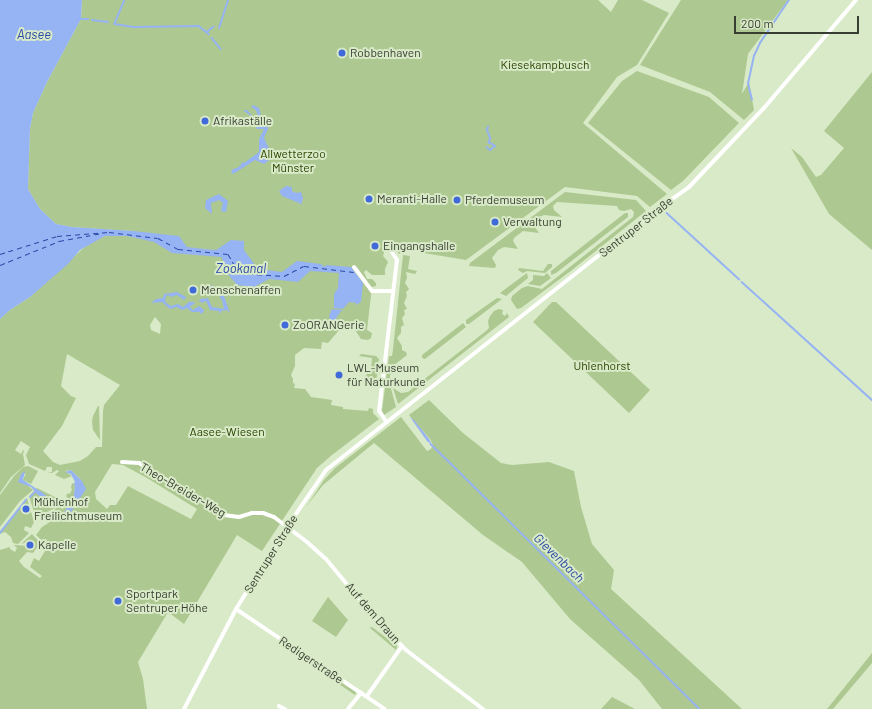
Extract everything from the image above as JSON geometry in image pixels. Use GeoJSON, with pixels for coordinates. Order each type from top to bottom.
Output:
{"type":"FeatureCollection","features":[{"type":"Feature","properties":{"kind":"street","name":"Sentruper Straße"},"geometry":{"type":"LineString","coordinates":[[184,709],[236,609],[287,527],[326,470],[386,421],[689,187],[764,108],[856,0]]}},
{"type":"Feature","properties":{"kind":"street"},"geometry":{"type":"LineString","coordinates":[[386,421],[379,411],[397,260],[389,246]]}},
{"type":"Feature","properties":{"kind":"street"},"geometry":{"type":"LineString","coordinates":[[354,268],[372,291],[393,291]]}},
{"type":"Feature","properties":{"kind":"street","name":"Theo-Breider-Weg"},"geometry":{"type":"LineString","coordinates":[[122,462],[139,463],[224,515],[239,517],[252,513],[263,513],[274,517],[287,527]]}},
{"type":"Feature","properties":{"kind":"street","name":"Auf dem Draun"},"geometry":{"type":"LineString","coordinates":[[287,527],[326,559],[380,623],[402,646],[483,709]]}},
{"type":"Feature","properties":{"kind":"street","name":"Redigerstraße"},"geometry":{"type":"LineString","coordinates":[[236,609],[385,709]]}},
{"type":"Feature","properties":{"kind":"street"},"geometry":{"type":"LineString","coordinates":[[367,696],[402,646]]}},
{"type":"Feature","properties":{"kind":"street"},"geometry":{"type":"LineString","coordinates":[[348,709],[361,693]]}},
{"type":"Feature","properties":{"kind":"street"},"geometry":{"type":"LineString","coordinates":[[279,706],[285,709]]}},
{"type":"Feature","properties":{"kind":"green space"},"geometry":{"type":"Polygon","coordinates":[[[82,0],[598,0],[611,12],[618,0],[642,0],[669,13],[637,65],[617,77],[583,123],[667,194],[650,207],[637,196],[565,187],[466,260],[406,250],[399,254],[393,244],[385,249],[383,256],[388,262],[385,269],[385,275],[372,275],[366,270],[364,272],[367,279],[372,279],[376,283],[376,286],[372,287],[367,330],[372,333],[371,338],[368,340],[361,339],[355,330],[356,329],[341,328],[328,343],[322,342],[321,349],[304,348],[295,355],[295,366],[291,375],[293,383],[295,384],[294,388],[305,389],[311,397],[332,400],[331,405],[343,407],[343,409],[368,411],[369,408],[373,409],[373,413],[379,419],[317,468],[262,551],[237,535],[184,624],[168,612],[138,662],[143,679],[147,709],[0,709],[0,550],[10,547],[10,549],[15,552],[17,548],[14,545],[29,546],[29,543],[27,542],[21,544],[32,534],[40,543],[33,553],[27,552],[19,561],[24,567],[40,578],[42,576],[30,567],[34,558],[39,561],[48,546],[36,535],[42,527],[53,520],[51,512],[58,507],[63,509],[68,498],[66,496],[68,493],[70,494],[72,489],[72,483],[75,485],[74,496],[61,518],[71,512],[82,495],[82,481],[71,470],[65,471],[72,476],[64,479],[55,475],[59,471],[57,470],[52,473],[47,472],[52,472],[52,467],[47,467],[45,471],[29,464],[26,455],[30,447],[21,441],[15,450],[21,454],[23,450],[24,451],[23,454],[25,465],[11,477],[0,493],[0,319],[10,310],[30,297],[89,243],[105,236],[127,236],[143,239],[134,231],[72,227],[56,224],[40,209],[28,189],[30,129],[33,113],[47,82],[81,19],[82,0]],[[155,317],[150,325],[151,330],[160,334],[161,324],[155,317]],[[67,354],[61,386],[71,396],[76,398],[62,426],[43,451],[53,462],[60,465],[80,461],[88,456],[96,447],[102,447],[104,405],[120,385],[67,354]],[[112,464],[95,492],[96,499],[107,509],[110,505],[116,505],[128,486],[191,519],[197,509],[123,465],[112,464]]]}},
{"type":"Feature","properties":{"kind":"green space"},"geometry":{"type":"Polygon","coordinates":[[[681,0],[788,0],[748,54],[742,94],[749,82],[754,110],[744,120],[710,92],[640,65],[681,0]]]}},
{"type":"Feature","properties":{"kind":"green space"},"geometry":{"type":"Polygon","coordinates":[[[637,71],[709,97],[739,123],[683,181],[671,190],[588,123],[622,81],[637,71]]]}},
{"type":"Feature","properties":{"kind":"green space"},"geometry":{"type":"Polygon","coordinates":[[[872,72],[872,250],[829,214],[791,148],[802,157],[816,177],[821,175],[844,148],[824,131],[872,72]]]}},
{"type":"Feature","properties":{"kind":"green space"},"geometry":{"type":"Polygon","coordinates":[[[565,192],[636,200],[646,211],[572,270],[521,308],[517,309],[511,300],[512,296],[522,288],[528,286],[542,289],[633,217],[634,212],[631,209],[624,211],[619,210],[617,206],[557,202],[553,206],[554,210],[562,217],[544,215],[537,218],[534,226],[539,233],[523,231],[514,238],[513,241],[518,249],[504,247],[498,250],[492,258],[496,265],[495,268],[469,266],[470,263],[565,192]]]}},
{"type":"Feature","properties":{"kind":"green space"},"geometry":{"type":"Polygon","coordinates":[[[625,213],[628,213],[628,217],[556,273],[551,275],[551,271],[625,213]]]}},
{"type":"Feature","properties":{"kind":"green space"},"geometry":{"type":"Polygon","coordinates":[[[403,255],[410,256],[408,269],[417,271],[415,274],[406,272],[407,278],[405,283],[409,289],[406,292],[407,296],[404,303],[407,309],[404,310],[405,314],[402,318],[404,325],[401,327],[401,333],[397,338],[402,346],[402,350],[406,352],[407,355],[393,366],[395,370],[390,375],[390,385],[396,407],[384,415],[382,411],[389,356],[392,356],[393,349],[403,255]]]}},
{"type":"Feature","properties":{"kind":"green space"},"geometry":{"type":"Polygon","coordinates":[[[548,264],[552,264],[552,267],[545,273],[527,271],[523,273],[518,270],[519,268],[543,271],[548,264]]]}},
{"type":"Feature","properties":{"kind":"green space"},"geometry":{"type":"Polygon","coordinates":[[[527,273],[528,278],[506,296],[500,293],[527,273]]]}},
{"type":"Feature","properties":{"kind":"green space"},"geometry":{"type":"Polygon","coordinates":[[[547,273],[551,278],[540,286],[528,284],[533,280],[533,275],[544,276],[547,273]]]}},
{"type":"Feature","properties":{"kind":"green space"},"geometry":{"type":"Polygon","coordinates":[[[497,298],[502,299],[469,324],[466,324],[466,320],[497,298]]]}},
{"type":"Feature","properties":{"kind":"green space","name":"Uhlenhorst"},"geometry":{"type":"Polygon","coordinates":[[[552,302],[556,302],[650,390],[629,413],[533,322],[552,302]]]}},
{"type":"Feature","properties":{"kind":"green space"},"geometry":{"type":"Polygon","coordinates":[[[499,309],[503,310],[502,314],[505,316],[507,313],[509,317],[398,404],[393,388],[401,393],[408,392],[486,331],[489,328],[488,321],[490,316],[494,311],[499,309]]]}},
{"type":"Feature","properties":{"kind":"green space"},"geometry":{"type":"Polygon","coordinates":[[[463,323],[466,327],[425,359],[422,358],[422,355],[463,323]]]}},
{"type":"Feature","properties":{"kind":"green space"},"geometry":{"type":"Polygon","coordinates":[[[361,354],[376,356],[379,359],[376,382],[366,381],[367,370],[371,370],[372,358],[359,356],[361,354]]]}},
{"type":"Feature","properties":{"kind":"green space"},"geometry":{"type":"Polygon","coordinates":[[[429,400],[463,433],[501,463],[512,465],[549,462],[574,471],[581,507],[592,544],[614,570],[611,589],[742,709],[662,709],[639,680],[570,619],[522,562],[483,535],[374,443],[323,485],[306,507],[324,480],[335,468],[401,417],[427,451],[431,449],[433,445],[430,439],[409,415],[429,400]]]}},
{"type":"Feature","properties":{"kind":"green space"},"geometry":{"type":"Polygon","coordinates":[[[98,406],[100,440],[93,430],[92,421],[98,406]]]}},
{"type":"Feature","properties":{"kind":"green space"},"geometry":{"type":"Polygon","coordinates":[[[28,466],[38,471],[31,484],[23,480],[26,473],[19,478],[33,490],[20,501],[0,527],[0,495],[14,476],[23,467],[28,466]]]}},
{"type":"Feature","properties":{"kind":"green space"},"geometry":{"type":"Polygon","coordinates":[[[37,488],[59,499],[55,508],[41,515],[34,512],[29,496],[34,491],[43,498],[45,495],[36,489],[37,488]]]}},
{"type":"Feature","properties":{"kind":"green space"},"geometry":{"type":"Polygon","coordinates":[[[27,498],[34,522],[31,528],[25,526],[24,530],[29,533],[18,544],[13,543],[11,537],[5,532],[0,534],[0,531],[27,498]]]}},
{"type":"Feature","properties":{"kind":"green space"},"geometry":{"type":"Polygon","coordinates":[[[328,597],[348,620],[336,637],[312,621],[328,597]]]}},
{"type":"Feature","properties":{"kind":"green space"},"geometry":{"type":"Polygon","coordinates":[[[372,627],[397,646],[396,650],[370,628],[372,627]]]}},
{"type":"Feature","properties":{"kind":"green space"},"geometry":{"type":"Polygon","coordinates":[[[872,653],[872,663],[833,709],[827,709],[872,653]]]}},
{"type":"Feature","properties":{"kind":"green space"},"geometry":{"type":"Polygon","coordinates":[[[318,667],[356,692],[355,695],[317,669],[318,667]]]}},
{"type":"Feature","properties":{"kind":"green space"},"geometry":{"type":"Polygon","coordinates":[[[612,697],[635,709],[601,709],[612,697]]]}},
{"type":"Feature","properties":{"kind":"water","name":"Aasee"},"geometry":{"type":"Polygon","coordinates":[[[0,0],[82,0],[81,19],[47,82],[33,113],[30,129],[28,189],[40,209],[56,224],[72,227],[134,231],[179,236],[187,247],[204,249],[216,250],[231,240],[244,241],[244,250],[258,269],[282,272],[297,261],[321,264],[324,267],[326,265],[351,267],[363,283],[361,302],[356,305],[356,303],[349,302],[343,309],[334,308],[334,294],[338,288],[339,273],[310,271],[298,282],[269,279],[254,287],[237,285],[226,272],[226,266],[221,257],[172,253],[154,242],[127,236],[105,236],[80,250],[68,264],[30,297],[10,310],[0,319],[0,0]]]}},
{"type":"Feature","properties":{"kind":"water"},"geometry":{"type":"Polygon","coordinates":[[[253,105],[259,108],[261,116],[263,116],[268,129],[264,138],[273,157],[264,164],[255,160],[233,174],[231,172],[233,169],[237,168],[242,162],[244,163],[259,152],[259,139],[264,129],[257,129],[252,117],[243,110],[247,110],[261,126],[256,110],[251,107],[253,105]]]}},
{"type":"Feature","properties":{"kind":"water"},"geometry":{"type":"Polygon","coordinates":[[[286,186],[292,187],[292,191],[296,193],[301,192],[303,198],[301,205],[296,199],[299,203],[282,196],[279,191],[286,186]]]}},
{"type":"Feature","properties":{"kind":"water"},"geometry":{"type":"Polygon","coordinates":[[[219,194],[228,201],[226,212],[221,211],[223,203],[219,200],[211,203],[212,214],[205,208],[206,200],[219,194]]]}},
{"type":"Feature","properties":{"kind":"water"},"geometry":{"type":"Polygon","coordinates":[[[211,285],[218,289],[224,296],[230,313],[227,310],[221,311],[219,314],[219,311],[210,310],[206,301],[202,303],[199,301],[200,299],[208,298],[212,307],[224,309],[222,300],[215,290],[211,289],[209,292],[200,295],[200,293],[207,290],[211,285]]]}},
{"type":"Feature","properties":{"kind":"water"},"geometry":{"type":"Polygon","coordinates":[[[177,292],[186,297],[184,300],[177,295],[171,297],[168,295],[166,296],[165,302],[171,306],[178,304],[183,307],[189,302],[194,302],[195,303],[190,307],[193,310],[199,306],[204,310],[202,314],[199,312],[192,312],[187,308],[182,310],[177,307],[170,309],[162,302],[151,303],[156,299],[163,298],[164,294],[177,292]]]}},
{"type":"Feature","properties":{"kind":"water"},"geometry":{"type":"Polygon","coordinates":[[[332,309],[342,310],[336,318],[339,325],[336,325],[334,321],[330,320],[329,316],[332,309]]]}},
{"type":"Feature","properties":{"kind":"water"},"geometry":{"type":"Polygon","coordinates":[[[410,417],[415,421],[432,445],[427,441],[410,417]]]}},
{"type":"Feature","properties":{"kind":"water"},"geometry":{"type":"Polygon","coordinates":[[[71,470],[82,481],[86,489],[71,512],[61,518],[74,495],[75,485],[73,484],[75,482],[71,474],[65,472],[71,470]]]}},
{"type":"Feature","properties":{"kind":"water"},"geometry":{"type":"Polygon","coordinates":[[[25,471],[23,480],[43,493],[47,497],[46,499],[38,495],[31,487],[18,482],[21,474],[25,471]]]}},
{"type":"Feature","properties":{"kind":"waterway"},"geometry":{"type":"LineString","coordinates":[[125,0],[115,24],[133,27],[199,26],[209,34]]}},
{"type":"Feature","properties":{"kind":"waterway"},"geometry":{"type":"LineString","coordinates":[[219,28],[228,0]]}},
{"type":"Feature","properties":{"kind":"waterway"},"geometry":{"type":"LineString","coordinates":[[752,100],[748,84],[754,56],[760,43],[789,0]]}},
{"type":"Feature","properties":{"kind":"waterway"},"geometry":{"type":"LineString","coordinates":[[81,19],[88,19]]}},
{"type":"Feature","properties":{"kind":"waterway"},"geometry":{"type":"LineString","coordinates":[[92,20],[108,22]]}},
{"type":"Feature","properties":{"kind":"waterway"},"geometry":{"type":"LineString","coordinates":[[207,32],[213,27]]}},
{"type":"Feature","properties":{"kind":"waterway"},"geometry":{"type":"LineString","coordinates":[[212,38],[221,49]]}},
{"type":"Feature","properties":{"kind":"waterway"},"geometry":{"type":"LineString","coordinates":[[487,147],[490,150],[495,146],[489,143],[490,138],[487,130],[488,127]]}},
{"type":"Feature","properties":{"kind":"waterway"},"geometry":{"type":"LineString","coordinates":[[667,213],[739,279]]}},
{"type":"Feature","properties":{"kind":"waterway"},"geometry":{"type":"LineString","coordinates":[[742,282],[872,400]]}},
{"type":"Feature","properties":{"kind":"waterway","name":"Gievenbach"},"geometry":{"type":"LineString","coordinates":[[431,444],[699,708]]}},
{"type":"Feature","properties":{"kind":"waterway"},"geometry":{"type":"LineString","coordinates":[[30,497],[35,492]]}},
{"type":"Feature","properties":{"kind":"waterway"},"geometry":{"type":"LineString","coordinates":[[0,533],[26,500]]}},
{"type":"Feature","properties":{"kind":"ferry route"},"geometry":{"type":"LineString","coordinates":[[0,254],[57,236],[109,232],[158,238],[178,249],[228,254],[239,273],[284,276],[304,266],[354,272]]}},
{"type":"Feature","properties":{"kind":"ferry route"},"geometry":{"type":"LineString","coordinates":[[0,265],[59,241],[102,233]]}},
{"type":"Feature","properties":{"kind":"place","name":"Robbenhaven"},"geometry":{"type":"Point","coordinates":[342,53]}},
{"type":"Feature","properties":{"kind":"place","name":"Afrikaställe"},"geometry":{"type":"Point","coordinates":[205,121]}},
{"type":"Feature","properties":{"kind":"place","name":"Meranti-Halle"},"geometry":{"type":"Point","coordinates":[369,199]}},
{"type":"Feature","properties":{"kind":"place","name":"Pferdemuseum"},"geometry":{"type":"Point","coordinates":[457,200]}},
{"type":"Feature","properties":{"kind":"place","name":"Verwaltung"},"geometry":{"type":"Point","coordinates":[495,222]}},
{"type":"Feature","properties":{"kind":"place","name":"Eingangshalle"},"geometry":{"type":"Point","coordinates":[375,246]}},
{"type":"Feature","properties":{"kind":"place","name":"Menschenaffen"},"geometry":{"type":"Point","coordinates":[193,290]}},
{"type":"Feature","properties":{"kind":"place","name":"ZoORANGerie"},"geometry":{"type":"Point","coordinates":[285,325]}},
{"type":"Feature","properties":{"kind":"place","name":"LWL-Museum für Naturkunde"},"geometry":{"type":"Point","coordinates":[339,375]}},
{"type":"Feature","properties":{"kind":"place","name":"Mühlenhof Freilichtmuseum"},"geometry":{"type":"Point","coordinates":[26,509]}},
{"type":"Feature","properties":{"kind":"place","name":"Kapelle"},"geometry":{"type":"Point","coordinates":[30,545]}},
{"type":"Feature","properties":{"kind":"place","name":"Sportpark Sentruper Höhe"},"geometry":{"type":"Point","coordinates":[118,601]}},
{"type":"Feature","properties":{"kind":"park label","name":"Kiesekampbusch"},"geometry":{"type":"Point","coordinates":[545,65]}},
{"type":"Feature","properties":{"kind":"park label","name":"Allwetterzoo Münster"},"geometry":{"type":"Point","coordinates":[293,161]}},
{"type":"Feature","properties":{"kind":"park label","name":"Aasee-Wiesen"},"geometry":{"type":"Point","coordinates":[227,432]}},
{"type":"Feature","properties":{"kind":"water label","name":"Zookanal"},"geometry":{"type":"Point","coordinates":[241,268]}}]}
